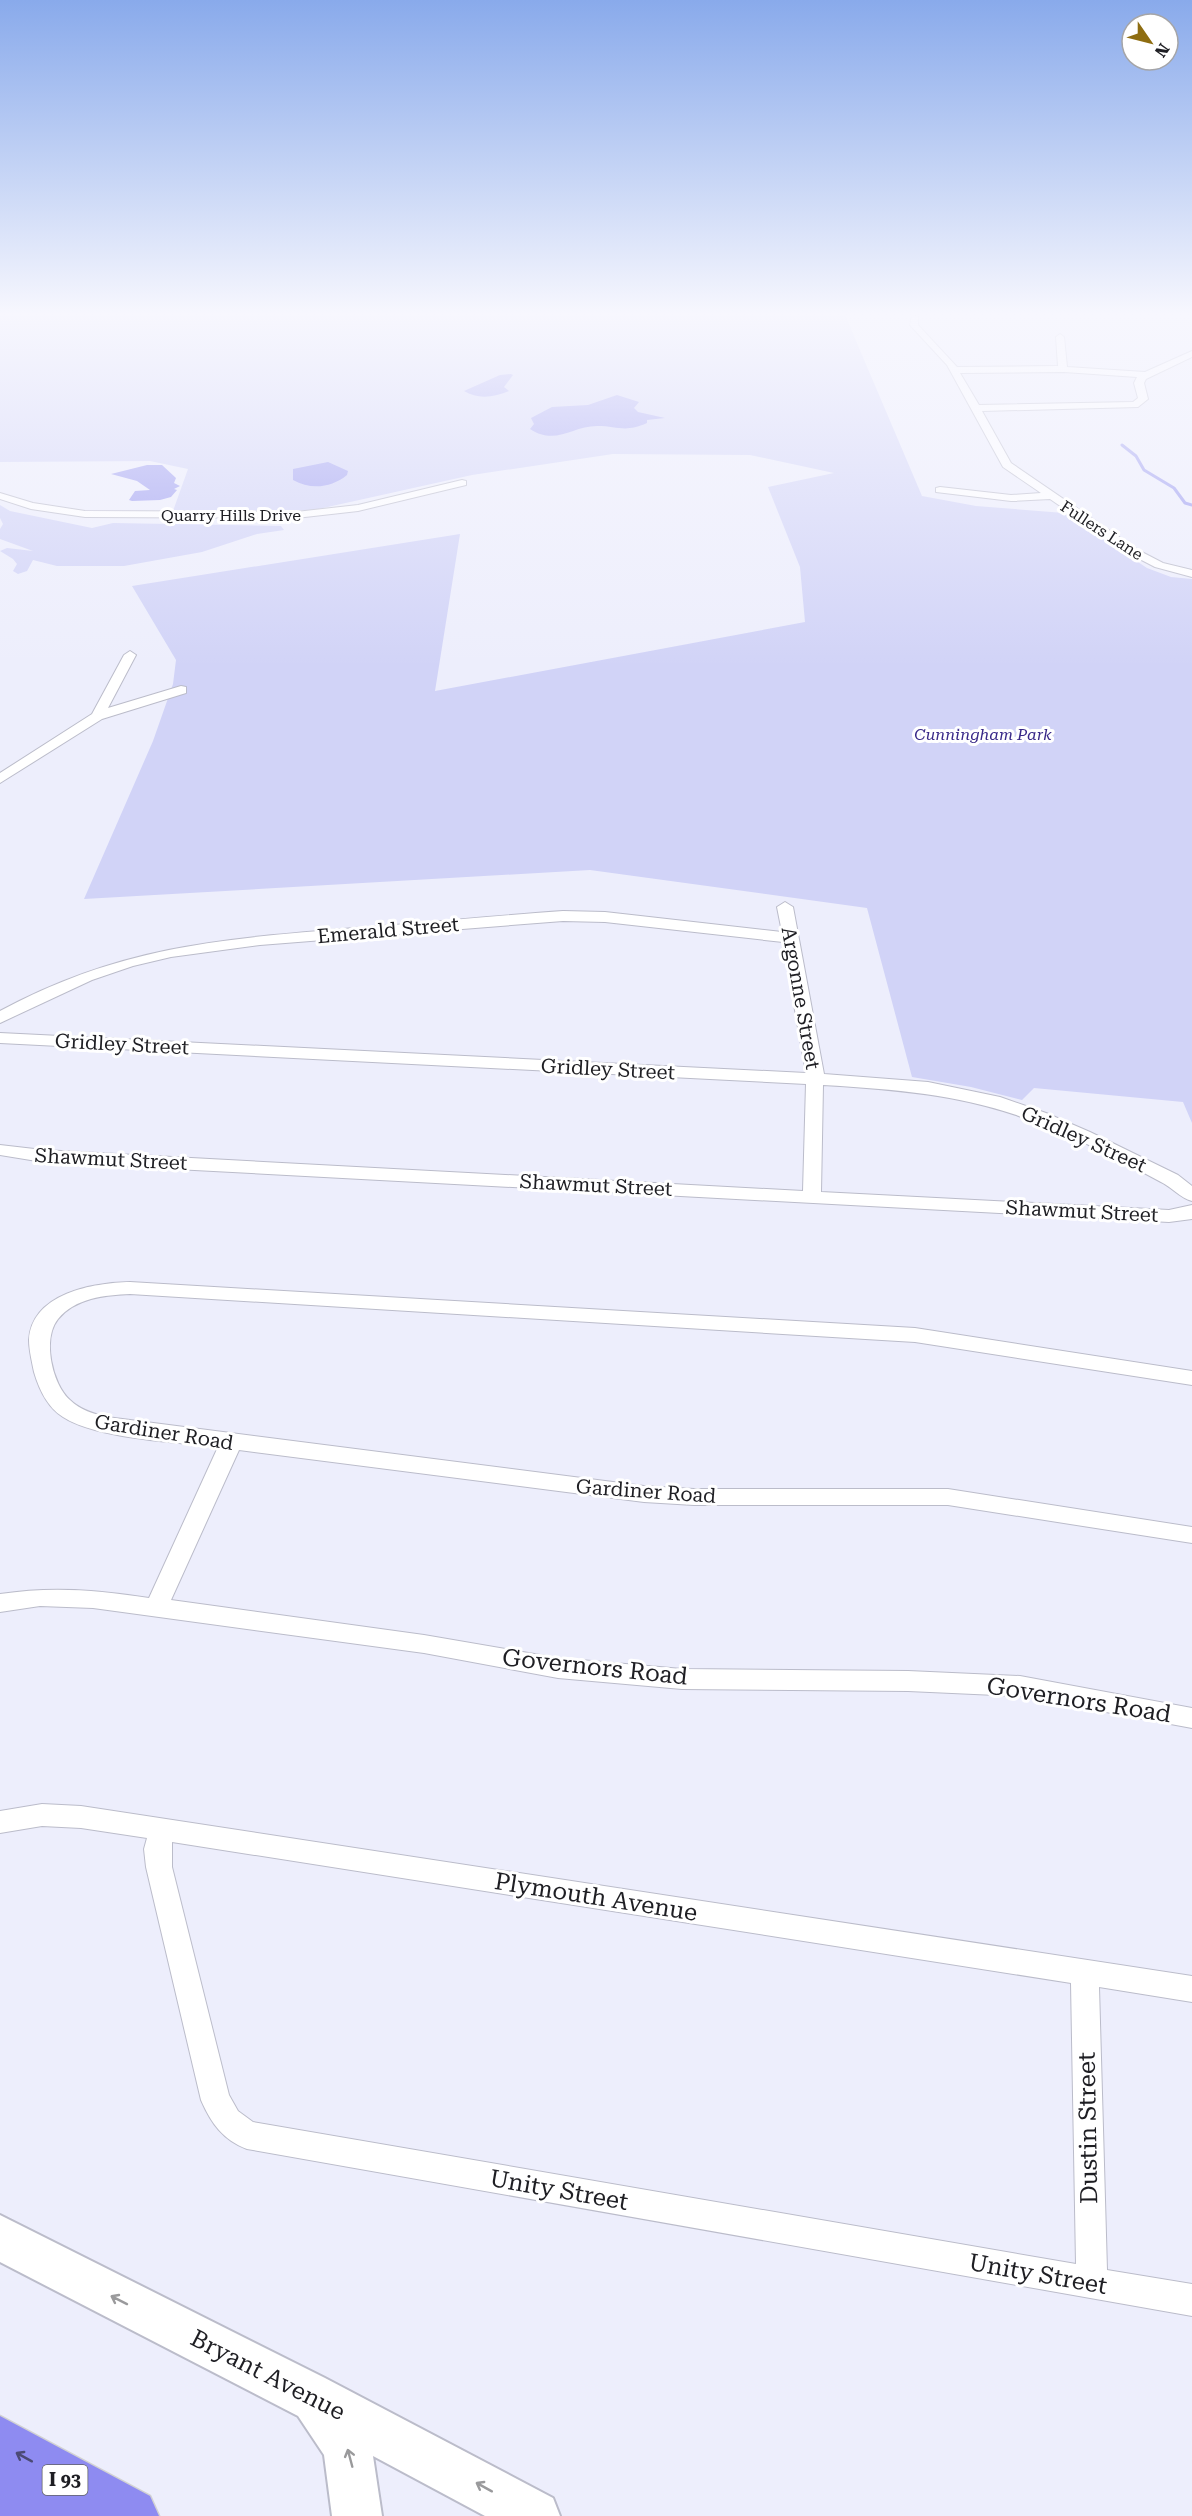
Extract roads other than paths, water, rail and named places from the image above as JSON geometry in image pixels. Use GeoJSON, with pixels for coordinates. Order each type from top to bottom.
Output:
{"type":"FeatureCollection","features":[{"type":"Feature","properties":{"kind":"highway","name":"I 93"},"geometry":{"type":"LineString","coordinates":[[0,2444],[130,2516]]}},
{"type":"Feature","properties":{"kind":"highway","name":"I 93"},"geometry":{"type":"LineString","coordinates":[[0,2488],[49,2516]]}},
{"type":"Feature","properties":{"kind":"main road","name":"Bryant Avenue"},"geometry":{"type":"LineString","coordinates":[[0,2238],[308,2395],[535,2516]]}},
{"type":"Feature","properties":{"kind":"main road"},"geometry":{"type":"LineString","coordinates":[[308,2395],[327,2414],[348,2450],[357,2516]]}},
{"type":"Feature","properties":{"kind":"street"},"geometry":{"type":"LineString","coordinates":[[988,431],[1008,465],[1049,496]]}},
{"type":"Feature","properties":{"kind":"street","name":"Quarry Hills Drive"},"geometry":{"type":"LineString","coordinates":[[0,496],[31,506],[85,514],[286,515],[358,508],[462,483]]}},
{"type":"Feature","properties":{"kind":"street","name":"Fullers Lane"},"geometry":{"type":"LineString","coordinates":[[940,490],[1011,498],[1049,496],[1147,560],[1192,574]]}},
{"type":"Feature","properties":{"kind":"street"},"geometry":{"type":"LineString","coordinates":[[98,716],[129,656]]}},
{"type":"Feature","properties":{"kind":"street"},"geometry":{"type":"LineString","coordinates":[[0,778],[98,716],[181,690]]}},
{"type":"Feature","properties":{"kind":"street"},"geometry":{"type":"LineString","coordinates":[[66,748],[74,733]]}},
{"type":"Feature","properties":{"kind":"street","name":"Argonne Street"},"geometry":{"type":"LineString","coordinates":[[785,907],[816,1079],[812,1197]]}},
{"type":"Feature","properties":{"kind":"street","name":"Emerald Street"},"geometry":{"type":"LineString","coordinates":[[0,1018],[39,996],[90,974],[159,954],[225,943],[563,916],[605,917],[789,938]]}},
{"type":"Feature","properties":{"kind":"street","name":"Gridley Street"},"geometry":{"type":"LineString","coordinates":[[0,1038],[816,1079],[924,1087],[994,1100],[1027,1112],[1171,1179],[1192,1195]]}},
{"type":"Feature","properties":{"kind":"street","name":"Shawmut Street"},"geometry":{"type":"LineString","coordinates":[[0,1150],[43,1156],[1170,1216],[1192,1212]]}},
{"type":"Feature","properties":{"kind":"street","name":"Gardiner Road"},"geometry":{"type":"LineString","coordinates":[[1192,1378],[955,1340],[894,1334],[130,1288],[105,1289],[80,1295],[59,1307],[46,1322],[39,1337],[50,1392],[63,1407],[84,1419],[107,1425],[231,1443],[662,1496],[948,1497],[1192,1535]]}},
{"type":"Feature","properties":{"kind":"street"},"geometry":{"type":"LineString","coordinates":[[156,1608],[231,1443]]}},
{"type":"Feature","properties":{"kind":"street","name":"Governors Road"},"geometry":{"type":"LineString","coordinates":[[0,1604],[58,1597],[424,1644],[558,1668],[682,1679],[908,1681],[1020,1686],[1192,1718]]}},
{"type":"Feature","properties":{"kind":"street","name":"Plymouth Avenue"},"geometry":{"type":"LineString","coordinates":[[0,1822],[61,1814],[1192,1989]]}},
{"type":"Feature","properties":{"kind":"street","name":"Unity Street"},"geometry":{"type":"LineString","coordinates":[[163,1830],[157,1849],[159,1867],[216,2100],[228,2121],[247,2134],[1192,2300]]}},
{"type":"Feature","properties":{"kind":"street","name":"Dustin Street"},"geometry":{"type":"LineString","coordinates":[[1085,1973],[1092,2283]]}},
{"type":"Feature","properties":{"kind":"water"},"geometry":{"type":"Polygon","coordinates":[[[534,431],[573,431],[556,436],[534,431]]]}},
{"type":"Feature","properties":{"kind":"water"},"geometry":{"type":"Polygon","coordinates":[[[328,462],[348,471],[347,475],[334,483],[321,486],[307,485],[293,480],[293,469],[328,462]]]}},
{"type":"Feature","properties":{"kind":"water"},"geometry":{"type":"Polygon","coordinates":[[[147,465],[162,465],[176,478],[174,483],[180,486],[174,489],[177,490],[171,497],[160,500],[129,500],[135,491],[150,490],[137,481],[111,474],[147,465]]]}},
{"type":"Feature","properties":{"kind":"waterway"},"geometry":{"type":"LineString","coordinates":[[1122,445],[1136,456],[1144,470],[1174,488],[1185,503],[1192,505]]}},
{"type":"Feature","properties":{"kind":"park label","name":"Cunningham Park"},"geometry":{"type":"Point","coordinates":[983,734]}}]}
